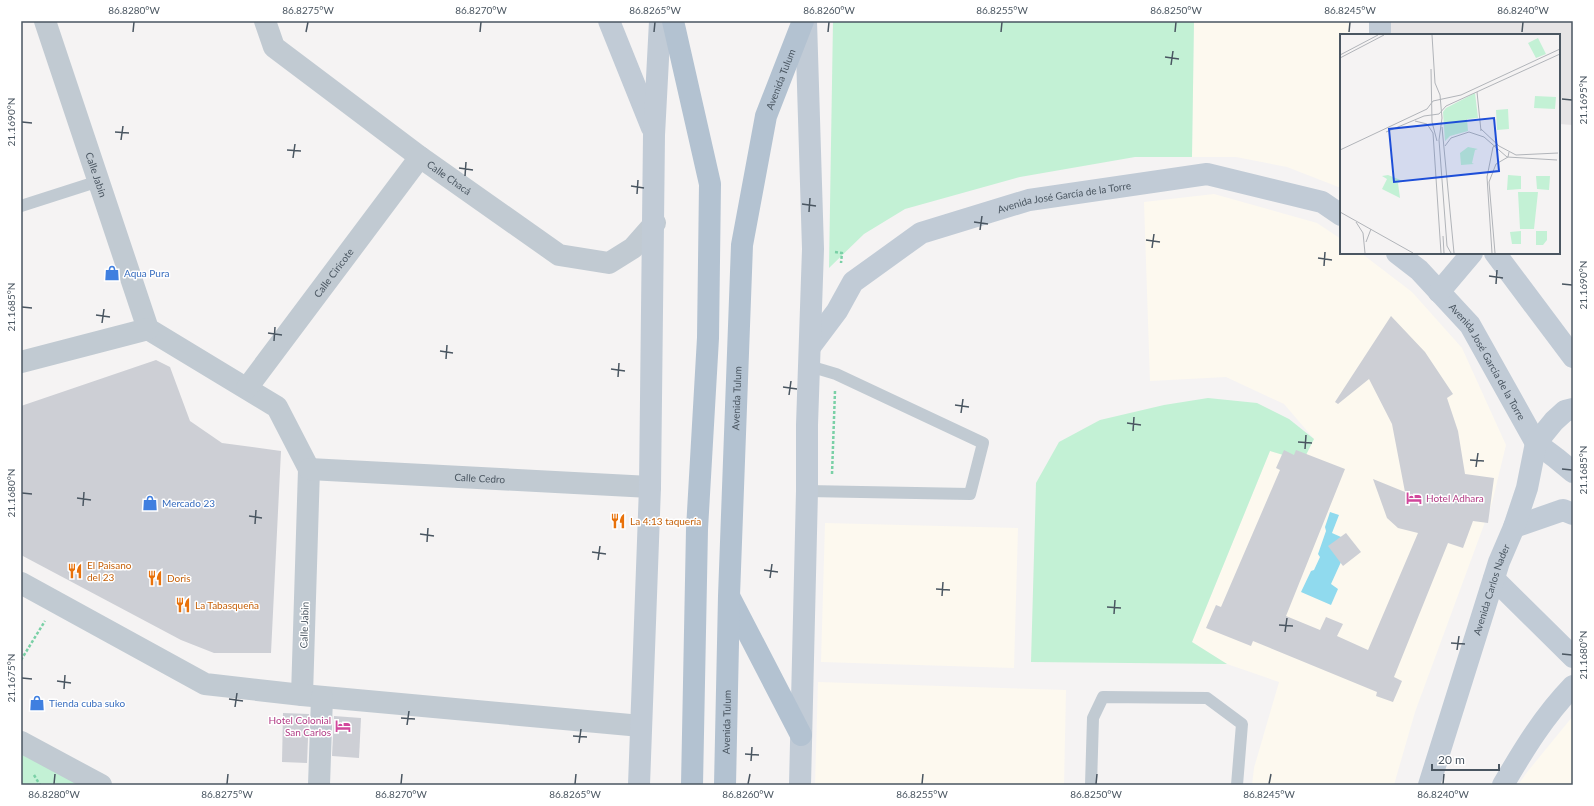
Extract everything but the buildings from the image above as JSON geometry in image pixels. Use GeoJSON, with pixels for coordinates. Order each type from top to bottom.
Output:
{"type":"FeatureCollection","features":[{"type":"Feature","properties":{"kind":"main road"},"geometry":{"type":"LineString","coordinates":[[674,21],[710,184],[708,338],[697,529],[692,785]]}},
{"type":"Feature","properties":{"kind":"main road","name":"Avenida Tulum"},"geometry":{"type":"LineString","coordinates":[[725,785],[729,596],[742,245],[766,116],[805,21]]}},
{"type":"Feature","properties":{"kind":"main road"},"geometry":{"type":"LineString","coordinates":[[729,596],[801,735]]}},
{"type":"Feature","properties":{"kind":"street","name":"Calle Jabin"},"geometry":{"type":"LineString","coordinates":[[44,21],[148,329],[277,407],[308,468],[312,696],[319,785]]}},
{"type":"Feature","properties":{"kind":"street","name":"Calle Chacá"},"geometry":{"type":"LineString","coordinates":[[265,21],[274,47],[420,157],[559,255],[609,264],[633,248],[654,224]]}},
{"type":"Feature","properties":{"kind":"street"},"geometry":{"type":"LineString","coordinates":[[609,21],[654,135]]}},
{"type":"Feature","properties":{"kind":"street"},"geometry":{"type":"LineString","coordinates":[[639,785],[650,487],[654,135],[660,21]]}},
{"type":"Feature","properties":{"kind":"street","name":"Avenida Tulum"},"geometry":{"type":"LineString","coordinates":[[800,785],[807,491],[807,425],[813,249],[805,21]]}},
{"type":"Feature","properties":{"kind":"street"},"geometry":{"type":"LineString","coordinates":[[1380,21],[1380,34]]}},
{"type":"Feature","properties":{"kind":"street","name":"Calle Ciricote"},"geometry":{"type":"LineString","coordinates":[[247,388],[420,157]]}},
{"type":"Feature","properties":{"kind":"street","name":"Avenida José García de la Torre"},"geometry":{"type":"LineString","coordinates":[[809,356],[853,282],[921,233],[1029,200],[1207,174],[1322,202],[1340,214]]}},
{"type":"Feature","properties":{"kind":"street","name":"Avenida José García de la Torre"},"geometry":{"type":"LineString","coordinates":[[1398,254],[1419,270],[1470,325],[1536,444],[1573,472]]}},
{"type":"Feature","properties":{"kind":"street"},"geometry":{"type":"LineString","coordinates":[[1439,292],[1471,254]]}},
{"type":"Feature","properties":{"kind":"street"},"geometry":{"type":"LineString","coordinates":[[1496,254],[1573,357]]}},
{"type":"Feature","properties":{"kind":"street"},"geometry":{"type":"LineString","coordinates":[[21,362],[148,329]]}},
{"type":"Feature","properties":{"kind":"street","name":"Avenida Carlos Nader"},"geometry":{"type":"LineString","coordinates":[[1429,785],[1499,562],[1528,488],[1536,444],[1554,421],[1565,411],[1573,408]]}},
{"type":"Feature","properties":{"kind":"street","name":"Calle Cedro"},"geometry":{"type":"LineString","coordinates":[[308,468],[650,487]]}},
{"type":"Feature","properties":{"kind":"street"},"geometry":{"type":"LineString","coordinates":[[1514,527],[1563,510],[1573,514]]}},
{"type":"Feature","properties":{"kind":"street"},"geometry":{"type":"LineString","coordinates":[[1494,579],[1573,657]]}},
{"type":"Feature","properties":{"kind":"street"},"geometry":{"type":"LineString","coordinates":[[21,583],[205,684],[312,696],[641,726]]}},
{"type":"Feature","properties":{"kind":"street"},"geometry":{"type":"LineString","coordinates":[[1503,785],[1532,736],[1573,686]]}},
{"type":"Feature","properties":{"kind":"street"},"geometry":{"type":"LineString","coordinates":[[21,742],[101,785]]}},
{"type":"Feature","properties":{"kind":"lane"},"geometry":{"type":"LineString","coordinates":[[21,206],[99,181]]}},
{"type":"Feature","properties":{"kind":"lane"},"geometry":{"type":"LineString","coordinates":[[807,491],[970,494],[983,444],[836,374],[809,356]]}},
{"type":"Feature","properties":{"kind":"lane"},"geometry":{"type":"LineString","coordinates":[[1091,785],[1093,718],[1103,697],[1207,698],[1242,724],[1237,785]]}},
{"type":"Feature","properties":{"kind":"path"},"geometry":{"type":"LineString","coordinates":[[21,660],[56,603]]}},
{"type":"Feature","properties":{"kind":"shaded area"},"geometry":{"type":"Polygon","coordinates":[[[1194,21],[1350,21],[1349,34],[1340,34],[1340,188],[1287,167],[1236,157],[1192,157],[1194,21]]]}},
{"type":"Feature","properties":{"kind":"shaded area"},"geometry":{"type":"Polygon","coordinates":[[[1389,21],[1573,21],[1573,125],[1560,124],[1560,34],[1388,34],[1389,21]]]}},
{"type":"Feature","properties":{"kind":"shaded area"},"geometry":{"type":"Polygon","coordinates":[[[1214,194],[1317,223],[1340,238],[1340,254],[1362,254],[1412,292],[1462,348],[1506,445],[1492,503],[1415,712],[1394,785],[1252,785],[1254,768],[1279,682],[1227,664],[1192,642],[1270,451],[1303,460],[1314,439],[1284,404],[1226,377],[1150,381],[1144,202],[1214,194]]]}},
{"type":"Feature","properties":{"kind":"shaded area"},"geometry":{"type":"Polygon","coordinates":[[[825,523],[1018,528],[1014,668],[821,662],[825,523]]]}},
{"type":"Feature","properties":{"kind":"shaded area"},"geometry":{"type":"Polygon","coordinates":[[[818,682],[1066,690],[1064,785],[815,785],[818,682]]]}},
{"type":"Feature","properties":{"kind":"shaded area"},"geometry":{"type":"Polygon","coordinates":[[[1573,716],[1573,785],[1518,785],[1528,771],[1573,716]]]}},
{"type":"Feature","properties":{"kind":"green space"},"geometry":{"type":"Polygon","coordinates":[[[833,21],[1194,21],[1192,157],[1135,157],[1020,177],[905,209],[864,234],[829,268],[833,21]]]}},
{"type":"Feature","properties":{"kind":"green space"},"geometry":{"type":"Polygon","coordinates":[[[1208,398],[1257,403],[1289,419],[1314,439],[1303,461],[1270,451],[1192,642],[1227,664],[1031,662],[1036,483],[1059,442],[1100,420],[1164,405],[1208,398]]]}},
{"type":"Feature","properties":{"kind":"green space"},"geometry":{"type":"Polygon","coordinates":[[[21,749],[89,785],[21,785],[21,749]]]}},
{"type":"Feature","properties":{"kind":"water"},"geometry":{"type":"Polygon","coordinates":[[[1330,512],[1339,515],[1332,533],[1341,537],[1341,562],[1331,584],[1338,589],[1331,605],[1301,592],[1311,571],[1314,570],[1320,557],[1318,554],[1326,531],[1325,527],[1330,512]]]}},
{"type":"Feature","properties":{"kind":"place","name":"Aqua Pura"},"geometry":{"type":"Point","coordinates":[112,273]}},
{"type":"Feature","properties":{"kind":"place","name":"Hotel Adhara"},"geometry":{"type":"Point","coordinates":[1414,498]}},
{"type":"Feature","properties":{"kind":"place","name":"Mercado 23"},"geometry":{"type":"Point","coordinates":[150,503]}},
{"type":"Feature","properties":{"kind":"place","name":"La 4:13 taquería"},"geometry":{"type":"Point","coordinates":[618,521]}},
{"type":"Feature","properties":{"kind":"place","name":"El Paisano del 23"},"geometry":{"type":"Point","coordinates":[75,571]}},
{"type":"Feature","properties":{"kind":"place","name":"Doris"},"geometry":{"type":"Point","coordinates":[155,578]}},
{"type":"Feature","properties":{"kind":"place","name":"La Tabasqueña"},"geometry":{"type":"Point","coordinates":[183,605]}},
{"type":"Feature","properties":{"kind":"place","name":"Tienda cuba suko"},"geometry":{"type":"Point","coordinates":[37,703]}},
{"type":"Feature","properties":{"kind":"place","name":"Hotel Colonial San Carlos"},"geometry":{"type":"Point","coordinates":[343,726]}}]}
